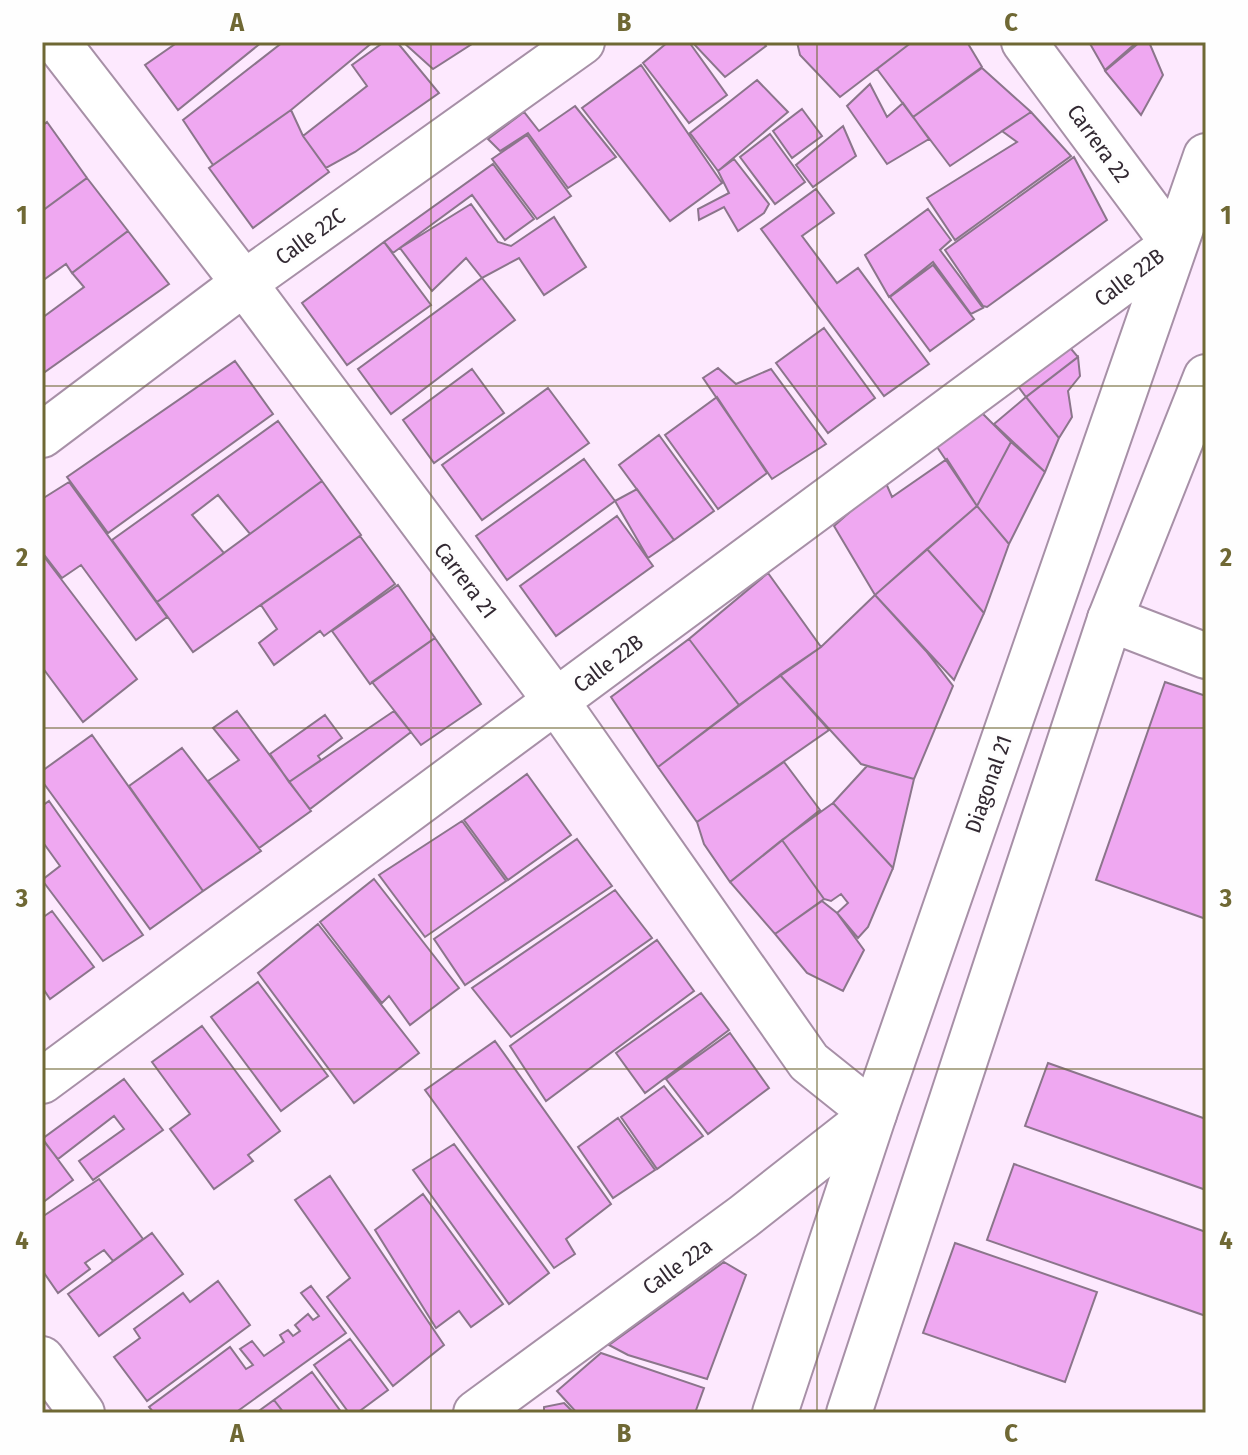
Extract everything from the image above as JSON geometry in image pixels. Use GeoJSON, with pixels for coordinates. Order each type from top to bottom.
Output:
{"type":"FeatureCollection","features":[{"type":"Feature","properties":{"kind":"main road","name":"Carrera 21"},"geometry":{"type":"LineString","coordinates":[[57,42],[244,283],[556,701],[809,1062],[874,1114]]}},
{"type":"Feature","properties":{"kind":"main road","name":"Calle 22C"},"geometry":{"type":"LineString","coordinates":[[42,435],[244,283],[582,42]]}},
{"type":"Feature","properties":{"kind":"main road","name":"Carrera 22"},"geometry":{"type":"LineString","coordinates":[[1024,42],[1174,244]]}},
{"type":"Feature","properties":{"kind":"main road","name":"Diagonal 21"},"geometry":{"type":"LineString","coordinates":[[775,1413],[874,1114],[1206,156]]}},
{"type":"Feature","properties":{"kind":"main road","name":"Calle 22B"},"geometry":{"type":"LineString","coordinates":[[42,1081],[1174,244]]}},
{"type":"Feature","properties":{"kind":"main road"},"geometry":{"type":"LineString","coordinates":[[849,1413],[1110,619],[1206,377]]}},
{"type":"Feature","properties":{"kind":"main road"},"geometry":{"type":"LineString","coordinates":[[1110,619],[1206,656]]}},
{"type":"Feature","properties":{"kind":"main road","name":"Calle 22a"},"geometry":{"type":"LineString","coordinates":[[476,1413],[743,1217],[874,1114]]}},
{"type":"Feature","properties":{"kind":"main road"},"geometry":{"type":"LineString","coordinates":[[42,1359],[82,1413]]}},
{"type":"Feature","properties":{"kind":"building"},"geometry":{"type":"Polygon","coordinates":[[[178,42],[262,42],[178,110],[145,65],[178,42]]]}},
{"type":"Feature","properties":{"kind":"building"},"geometry":{"type":"Polygon","coordinates":[[[283,42],[373,42],[291,110],[213,165],[183,120],[283,42]]]}},
{"type":"Feature","properties":{"kind":"building"},"geometry":{"type":"Polygon","coordinates":[[[384,42],[397,42],[439,93],[355,152],[326,168],[303,136],[367,86],[352,65],[384,42]]]}},
{"type":"Feature","properties":{"kind":"building"},"geometry":{"type":"Polygon","coordinates":[[[403,42],[475,42],[433,69],[403,42]]]}},
{"type":"Feature","properties":{"kind":"building"},"geometry":{"type":"Polygon","coordinates":[[[668,42],[689,42],[727,95],[689,123],[643,63],[668,42]]]}},
{"type":"Feature","properties":{"kind":"building"},"geometry":{"type":"Polygon","coordinates":[[[692,42],[763,42],[766,46],[725,77],[692,42]]]}},
{"type":"Feature","properties":{"kind":"building"},"geometry":{"type":"Polygon","coordinates":[[[797,42],[912,42],[840,97],[800,55],[797,42]]]}},
{"type":"Feature","properties":{"kind":"building"},"geometry":{"type":"Polygon","coordinates":[[[912,42],[967,42],[982,67],[913,117],[877,69],[912,42]]]}},
{"type":"Feature","properties":{"kind":"building"},"geometry":{"type":"Polygon","coordinates":[[[1089,42],[1137,42],[1105,70],[1089,42]]]}},
{"type":"Feature","properties":{"kind":"building"},"geometry":{"type":"Polygon","coordinates":[[[1140,42],[1149,42],[1163,75],[1141,115],[1105,71],[1140,42]]]}},
{"type":"Feature","properties":{"kind":"building"},"geometry":{"type":"Polygon","coordinates":[[[641,65],[722,183],[670,221],[582,108],[641,65]]]}},
{"type":"Feature","properties":{"kind":"building"},"geometry":{"type":"Polygon","coordinates":[[[982,68],[1031,112],[950,166],[913,117],[982,68]]]}},
{"type":"Feature","properties":{"kind":"building"},"geometry":{"type":"Polygon","coordinates":[[[757,80],[788,112],[718,171],[690,133],[757,80]]]}},
{"type":"Feature","properties":{"kind":"building"},"geometry":{"type":"Polygon","coordinates":[[[870,84],[887,117],[903,103],[929,139],[887,164],[847,106],[870,84]]]}},
{"type":"Feature","properties":{"kind":"building"},"geometry":{"type":"Polygon","coordinates":[[[575,106],[616,157],[568,188],[528,133],[500,151],[488,139],[524,112],[539,131],[575,106]]]}},
{"type":"Feature","properties":{"kind":"building"},"geometry":{"type":"Polygon","coordinates":[[[802,109],[822,136],[792,158],[773,131],[802,109]]]}},
{"type":"Feature","properties":{"kind":"building"},"geometry":{"type":"Polygon","coordinates":[[[291,110],[303,136],[329,172],[253,228],[209,168],[291,110]]]}},
{"type":"Feature","properties":{"kind":"building"},"geometry":{"type":"Polygon","coordinates":[[[1031,112],[1071,156],[955,240],[927,198],[1017,142],[1002,131],[1031,112]]]}},
{"type":"Feature","properties":{"kind":"building"},"geometry":{"type":"Polygon","coordinates":[[[47,122],[87,178],[42,211],[42,126],[47,122]]]}},
{"type":"Feature","properties":{"kind":"building"},"geometry":{"type":"Polygon","coordinates":[[[843,126],[856,156],[813,187],[796,165],[843,126]]]}},
{"type":"Feature","properties":{"kind":"building"},"geometry":{"type":"Polygon","coordinates":[[[770,134],[805,182],[775,204],[740,157],[770,134]]]}},
{"type":"Feature","properties":{"kind":"building"},"geometry":{"type":"Polygon","coordinates":[[[527,135],[571,196],[537,219],[492,159],[527,135]]]}},
{"type":"Feature","properties":{"kind":"building"},"geometry":{"type":"Polygon","coordinates":[[[1074,157],[1107,220],[987,307],[983,306],[945,250],[1074,157]]]}},
{"type":"Feature","properties":{"kind":"building"},"geometry":{"type":"Polygon","coordinates":[[[734,159],[769,204],[764,213],[738,231],[724,207],[699,220],[698,209],[729,193],[718,171],[734,159]]]}},
{"type":"Feature","properties":{"kind":"building"},"geometry":{"type":"Polygon","coordinates":[[[493,164],[534,219],[505,240],[472,195],[393,253],[384,242],[493,164]]]}},
{"type":"Feature","properties":{"kind":"building"},"geometry":{"type":"Polygon","coordinates":[[[87,178],[128,231],[72,273],[66,264],[42,281],[42,211],[87,178]]]}},
{"type":"Feature","properties":{"kind":"building"},"geometry":{"type":"Polygon","coordinates":[[[816,189],[834,213],[802,236],[837,283],[858,268],[929,364],[884,396],[761,229],[816,189]]]}},
{"type":"Feature","properties":{"kind":"building"},"geometry":{"type":"Polygon","coordinates":[[[471,204],[498,242],[511,246],[554,217],[586,267],[544,295],[519,258],[482,278],[466,258],[432,291],[400,248],[471,204]]]}},
{"type":"Feature","properties":{"kind":"building"},"geometry":{"type":"Polygon","coordinates":[[[928,209],[951,240],[940,250],[983,308],[971,314],[933,262],[889,297],[865,255],[928,209]]]}},
{"type":"Feature","properties":{"kind":"building"},"geometry":{"type":"Polygon","coordinates":[[[128,231],[169,284],[42,374],[42,318],[84,287],[72,273],[128,231]]]}},
{"type":"Feature","properties":{"kind":"building"},"geometry":{"type":"Polygon","coordinates":[[[384,242],[431,305],[347,365],[302,303],[384,242]]]}},
{"type":"Feature","properties":{"kind":"building"},"geometry":{"type":"Polygon","coordinates":[[[933,265],[974,319],[930,351],[890,297],[933,265]]]}},
{"type":"Feature","properties":{"kind":"building"},"geometry":{"type":"Polygon","coordinates":[[[482,278],[515,320],[391,414],[358,369],[482,278]]]}},
{"type":"Feature","properties":{"kind":"building"},"geometry":{"type":"Polygon","coordinates":[[[824,328],[875,398],[828,433],[776,363],[824,328]]]}},
{"type":"Feature","properties":{"kind":"building"},"geometry":{"type":"Polygon","coordinates":[[[1061,337],[1078,357],[1026,397],[1008,373],[1061,337]]]}},
{"type":"Feature","properties":{"kind":"building"},"geometry":{"type":"Polygon","coordinates":[[[1078,357],[1080,376],[1068,391],[1072,417],[1059,438],[1026,397],[1078,357]]]}},
{"type":"Feature","properties":{"kind":"building"},"geometry":{"type":"Polygon","coordinates":[[[235,361],[273,414],[108,533],[67,477],[235,361]]]}},
{"type":"Feature","properties":{"kind":"building"},"geometry":{"type":"Polygon","coordinates":[[[718,368],[736,384],[771,369],[826,444],[772,479],[703,378],[718,368]]]}},
{"type":"Feature","properties":{"kind":"building"},"geometry":{"type":"Polygon","coordinates":[[[472,369],[504,413],[434,463],[403,420],[472,369]]]}},
{"type":"Feature","properties":{"kind":"building"},"geometry":{"type":"Polygon","coordinates":[[[548,388],[589,443],[482,520],[442,465],[548,388]]]}},
{"type":"Feature","properties":{"kind":"building"},"geometry":{"type":"Polygon","coordinates":[[[717,397],[767,473],[718,509],[665,435],[717,397]]]}},
{"type":"Feature","properties":{"kind":"building"},"geometry":{"type":"Polygon","coordinates":[[[1026,397],[1059,438],[1045,472],[994,424],[1026,397]]]}},
{"type":"Feature","properties":{"kind":"building"},"geometry":{"type":"Polygon","coordinates":[[[976,407],[1011,442],[977,506],[933,441],[976,407]]]}},
{"type":"Feature","properties":{"kind":"building"},"geometry":{"type":"Polygon","coordinates":[[[278,421],[322,481],[250,534],[218,495],[192,515],[224,553],[157,602],[112,540],[278,421]]]}},
{"type":"Feature","properties":{"kind":"building"},"geometry":{"type":"Polygon","coordinates":[[[659,435],[714,511],[674,540],[619,465],[659,435]]]}},
{"type":"Feature","properties":{"kind":"building"},"geometry":{"type":"Polygon","coordinates":[[[1011,442],[1045,472],[1009,544],[977,506],[1011,442]]]}},
{"type":"Feature","properties":{"kind":"building"},"geometry":{"type":"Polygon","coordinates":[[[584,459],[615,501],[507,580],[476,536],[584,459]]]}},
{"type":"Feature","properties":{"kind":"building"},"geometry":{"type":"Polygon","coordinates":[[[947,459],[977,506],[875,595],[834,526],[885,481],[892,497],[947,459]]]}},
{"type":"Feature","properties":{"kind":"building"},"geometry":{"type":"Polygon","coordinates":[[[322,481],[361,535],[193,652],[157,602],[322,481]]]}},
{"type":"Feature","properties":{"kind":"building"},"geometry":{"type":"Polygon","coordinates":[[[69,482],[167,617],[136,640],[81,565],[62,578],[42,552],[42,499],[69,482]]]}},
{"type":"Feature","properties":{"kind":"building"},"geometry":{"type":"Polygon","coordinates":[[[637,489],[674,540],[648,558],[615,501],[637,489]]]}},
{"type":"Feature","properties":{"kind":"building"},"geometry":{"type":"Polygon","coordinates":[[[977,506],[1009,544],[984,613],[927,549],[977,506]]]}},
{"type":"Feature","properties":{"kind":"building"},"geometry":{"type":"Polygon","coordinates":[[[617,516],[653,566],[556,636],[520,586],[617,516]]]}},
{"type":"Feature","properties":{"kind":"building"},"geometry":{"type":"Polygon","coordinates":[[[360,536],[395,584],[324,636],[320,631],[274,665],[259,643],[277,629],[261,605],[360,536]]]}},
{"type":"Feature","properties":{"kind":"building"},"geometry":{"type":"Polygon","coordinates":[[[927,549],[984,613],[954,680],[875,595],[927,549]]]}},
{"type":"Feature","properties":{"kind":"building"},"geometry":{"type":"Polygon","coordinates":[[[42,554],[137,679],[83,722],[42,667],[42,554]]]}},
{"type":"Feature","properties":{"kind":"building"},"geometry":{"type":"Polygon","coordinates":[[[768,573],[821,647],[739,705],[689,639],[768,573]]]}},
{"type":"Feature","properties":{"kind":"building"},"geometry":{"type":"Polygon","coordinates":[[[398,585],[435,638],[370,684],[332,631],[398,585]]]}},
{"type":"Feature","properties":{"kind":"building"},"geometry":{"type":"Polygon","coordinates":[[[875,595],[953,686],[914,779],[861,764],[780,675],[821,647],[875,595]]]}},
{"type":"Feature","properties":{"kind":"building"},"geometry":{"type":"Polygon","coordinates":[[[435,638],[481,704],[421,745],[372,682],[435,638]]]}},
{"type":"Feature","properties":{"kind":"building"},"geometry":{"type":"Polygon","coordinates":[[[689,639],[739,705],[658,767],[611,697],[689,639]]]}},
{"type":"Feature","properties":{"kind":"building"},"geometry":{"type":"Polygon","coordinates":[[[780,675],[829,730],[697,822],[658,767],[780,675]]]}},
{"type":"Feature","properties":{"kind":"building"},"geometry":{"type":"Polygon","coordinates":[[[1165,682],[1206,696],[1206,919],[1096,880],[1165,682]]]}},
{"type":"Feature","properties":{"kind":"building"},"geometry":{"type":"Polygon","coordinates":[[[237,711],[311,811],[259,848],[208,781],[239,760],[213,728],[237,711]]]}},
{"type":"Feature","properties":{"kind":"building"},"geometry":{"type":"Polygon","coordinates":[[[394,711],[411,732],[310,809],[289,782],[394,711]]]}},
{"type":"Feature","properties":{"kind":"building"},"geometry":{"type":"Polygon","coordinates":[[[325,715],[342,738],[318,756],[321,760],[289,782],[270,754],[325,715]]]}},
{"type":"Feature","properties":{"kind":"building"},"geometry":{"type":"Polygon","coordinates":[[[92,735],[203,891],[150,929],[42,781],[42,771],[92,735]]]}},
{"type":"Feature","properties":{"kind":"building"},"geometry":{"type":"Polygon","coordinates":[[[182,748],[261,851],[203,891],[129,786],[182,748]]]}},
{"type":"Feature","properties":{"kind":"building"},"geometry":{"type":"Polygon","coordinates":[[[784,762],[820,810],[730,882],[704,844],[697,822],[784,762]]]}},
{"type":"Feature","properties":{"kind":"building"},"geometry":{"type":"Polygon","coordinates":[[[867,766],[914,779],[893,868],[833,803],[867,766]]]}},
{"type":"Feature","properties":{"kind":"building"},"geometry":{"type":"Polygon","coordinates":[[[527,774],[571,835],[508,880],[464,820],[527,774]]]}},
{"type":"Feature","properties":{"kind":"building"},"geometry":{"type":"Polygon","coordinates":[[[49,801],[143,935],[103,961],[42,880],[60,866],[42,841],[42,806],[49,801]]]}},
{"type":"Feature","properties":{"kind":"building"},"geometry":{"type":"Polygon","coordinates":[[[833,803],[893,868],[868,927],[858,938],[837,913],[848,903],[841,894],[831,901],[824,899],[782,840],[833,803]]]}},
{"type":"Feature","properties":{"kind":"building"},"geometry":{"type":"Polygon","coordinates":[[[462,821],[506,881],[425,937],[379,875],[462,821]]]}},
{"type":"Feature","properties":{"kind":"building"},"geometry":{"type":"Polygon","coordinates":[[[577,839],[612,886],[465,985],[434,939],[577,839]]]}},
{"type":"Feature","properties":{"kind":"building"},"geometry":{"type":"Polygon","coordinates":[[[782,840],[824,899],[775,934],[730,882],[782,840]]]}},
{"type":"Feature","properties":{"kind":"building"},"geometry":{"type":"Polygon","coordinates":[[[374,879],[459,988],[410,1025],[389,996],[382,1003],[320,922],[374,879]]]}},
{"type":"Feature","properties":{"kind":"building"},"geometry":{"type":"Polygon","coordinates":[[[615,890],[652,938],[511,1037],[472,988],[615,890]]]}},
{"type":"Feature","properties":{"kind":"building"},"geometry":{"type":"Polygon","coordinates":[[[822,901],[837,913],[864,950],[843,991],[807,973],[775,934],[822,901]]]}},
{"type":"Feature","properties":{"kind":"building"},"geometry":{"type":"Polygon","coordinates":[[[52,911],[94,967],[50,999],[42,987],[42,918],[52,911]]]}},
{"type":"Feature","properties":{"kind":"building"},"geometry":{"type":"Polygon","coordinates":[[[318,924],[419,1053],[354,1103],[258,973],[318,924]]]}},
{"type":"Feature","properties":{"kind":"building"},"geometry":{"type":"Polygon","coordinates":[[[657,940],[694,991],[546,1101],[510,1046],[657,940]]]}},
{"type":"Feature","properties":{"kind":"building"},"geometry":{"type":"Polygon","coordinates":[[[258,982],[328,1076],[281,1111],[211,1017],[258,982]]]}},
{"type":"Feature","properties":{"kind":"building"},"geometry":{"type":"Polygon","coordinates":[[[701,993],[729,1030],[645,1093],[616,1053],[701,993]]]}},
{"type":"Feature","properties":{"kind":"building"},"geometry":{"type":"Polygon","coordinates":[[[202,1026],[280,1131],[248,1155],[253,1161],[214,1189],[170,1129],[190,1114],[152,1062],[202,1026]]]}},
{"type":"Feature","properties":{"kind":"building"},"geometry":{"type":"Polygon","coordinates":[[[730,1033],[769,1088],[708,1134],[666,1079],[730,1033]]]}},
{"type":"Feature","properties":{"kind":"building"},"geometry":{"type":"Polygon","coordinates":[[[495,1041],[611,1204],[566,1239],[575,1254],[554,1268],[425,1090],[495,1041]]]}},
{"type":"Feature","properties":{"kind":"building"},"geometry":{"type":"Polygon","coordinates":[[[1048,1063],[1206,1119],[1206,1190],[1025,1126],[1048,1063]]]}},
{"type":"Feature","properties":{"kind":"building"},"geometry":{"type":"Polygon","coordinates":[[[124,1079],[163,1130],[93,1180],[79,1161],[124,1129],[114,1116],[58,1159],[42,1139],[124,1079]]]}},
{"type":"Feature","properties":{"kind":"building"},"geometry":{"type":"Polygon","coordinates":[[[664,1086],[703,1136],[657,1169],[621,1117],[664,1086]]]}},
{"type":"Feature","properties":{"kind":"building"},"geometry":{"type":"Polygon","coordinates":[[[618,1118],[655,1170],[613,1198],[578,1147],[618,1118]]]}},
{"type":"Feature","properties":{"kind":"building"},"geometry":{"type":"Polygon","coordinates":[[[42,1138],[73,1180],[42,1203],[42,1138]]]}},
{"type":"Feature","properties":{"kind":"building"},"geometry":{"type":"Polygon","coordinates":[[[454,1144],[549,1273],[509,1304],[413,1170],[454,1144]]]}},
{"type":"Feature","properties":{"kind":"building"},"geometry":{"type":"Polygon","coordinates":[[[1014,1164],[1206,1232],[1206,1316],[987,1240],[1014,1164]]]}},
{"type":"Feature","properties":{"kind":"building"},"geometry":{"type":"Polygon","coordinates":[[[330,1176],[444,1345],[393,1386],[327,1297],[350,1278],[295,1200],[330,1176]]]}},
{"type":"Feature","properties":{"kind":"building"},"geometry":{"type":"Polygon","coordinates":[[[99,1179],[143,1239],[113,1261],[104,1250],[85,1263],[90,1269],[58,1293],[42,1270],[42,1217],[99,1179]]]}},
{"type":"Feature","properties":{"kind":"building"},"geometry":{"type":"Polygon","coordinates":[[[423,1194],[503,1304],[471,1327],[459,1311],[436,1328],[375,1230],[423,1194]]]}},
{"type":"Feature","properties":{"kind":"building"},"geometry":{"type":"Polygon","coordinates":[[[152,1233],[183,1274],[99,1336],[68,1294],[152,1233]]]}},
{"type":"Feature","properties":{"kind":"building"},"geometry":{"type":"Polygon","coordinates":[[[955,1243],[1097,1292],[1065,1382],[923,1333],[955,1243]]]}},
{"type":"Feature","properties":{"kind":"building"},"geometry":{"type":"Polygon","coordinates":[[[724,1262],[746,1275],[707,1379],[628,1355],[609,1345],[724,1262]]]}},
{"type":"Feature","properties":{"kind":"building"},"geometry":{"type":"Polygon","coordinates":[[[218,1281],[250,1325],[147,1401],[114,1357],[140,1338],[134,1329],[183,1293],[190,1302],[218,1281]]]}},
{"type":"Feature","properties":{"kind":"building"},"geometry":{"type":"Polygon","coordinates":[[[311,1286],[346,1333],[235,1413],[154,1413],[149,1407],[230,1347],[246,1369],[253,1365],[240,1349],[252,1341],[264,1356],[284,1342],[280,1335],[288,1330],[293,1336],[300,1331],[295,1325],[308,1314],[313,1320],[319,1316],[301,1293],[311,1286]]]}},
{"type":"Feature","properties":{"kind":"building"},"geometry":{"type":"Polygon","coordinates":[[[350,1339],[388,1390],[357,1413],[349,1413],[314,1365],[350,1339]]]}},
{"type":"Feature","properties":{"kind":"building"},"geometry":{"type":"Polygon","coordinates":[[[601,1353],[704,1388],[695,1413],[577,1413],[557,1391],[601,1353]]]}},
{"type":"Feature","properties":{"kind":"building"},"geometry":{"type":"Polygon","coordinates":[[[312,1372],[342,1413],[284,1413],[274,1400],[312,1372]]]}},
{"type":"Feature","properties":{"kind":"building"},"geometry":{"type":"Polygon","coordinates":[[[274,1400],[284,1413],[256,1413],[274,1400]]]}},
{"type":"Feature","properties":{"kind":"building"},"geometry":{"type":"Polygon","coordinates":[[[564,1403],[574,1413],[544,1413],[544,1407],[564,1403]]]}}]}
